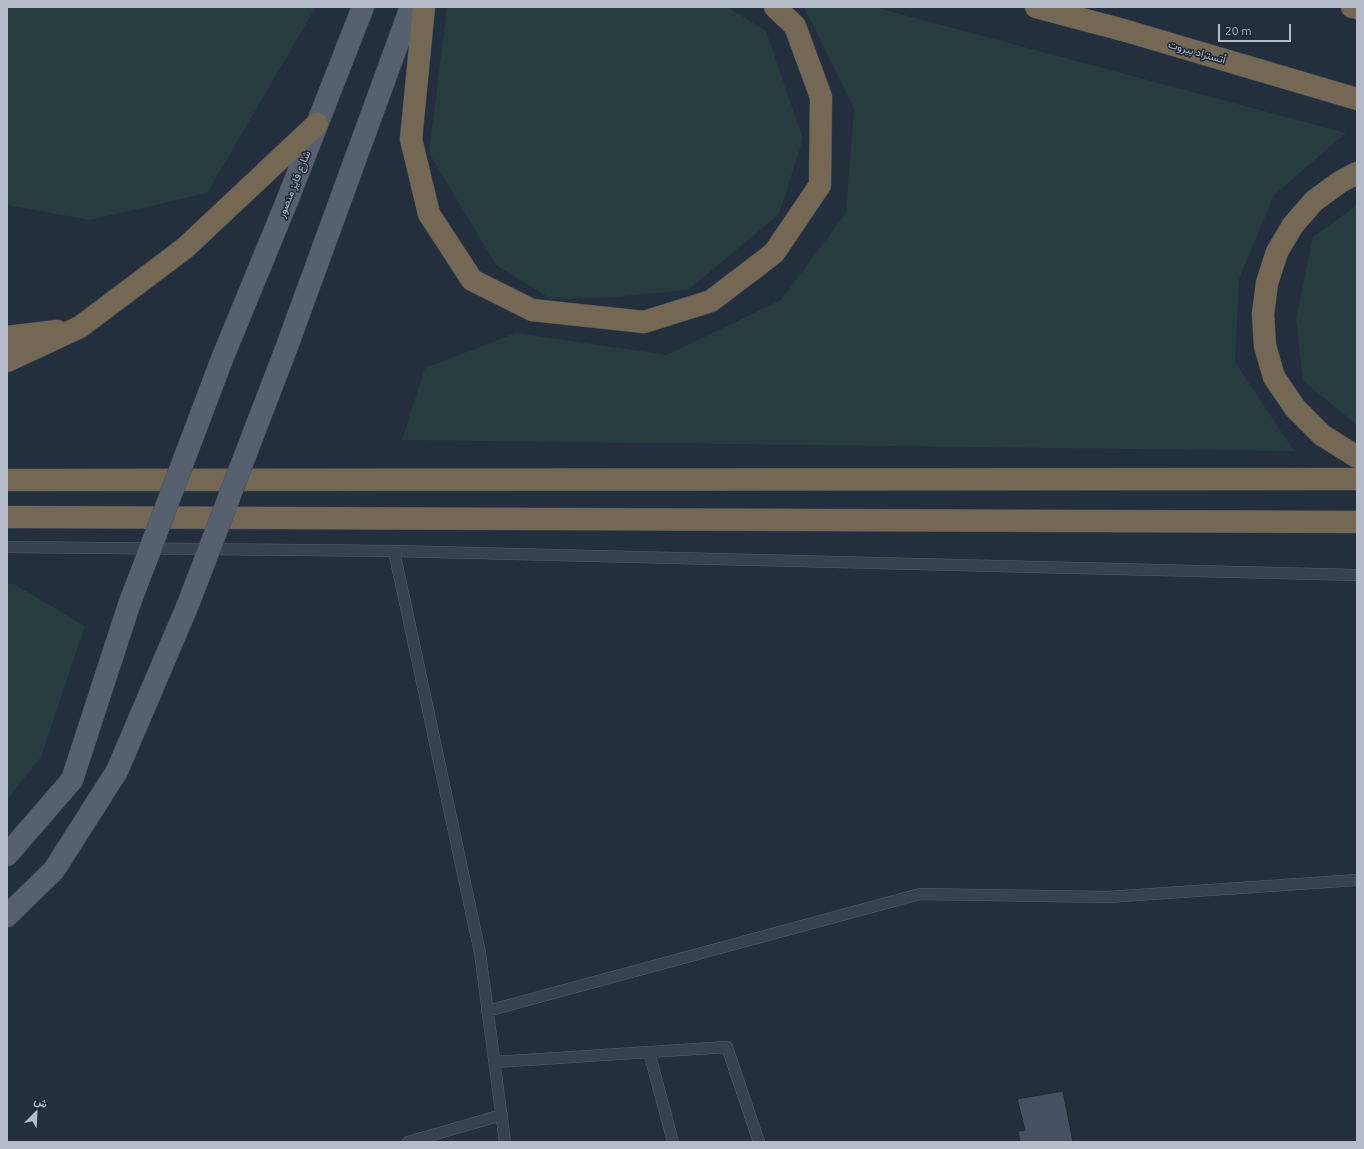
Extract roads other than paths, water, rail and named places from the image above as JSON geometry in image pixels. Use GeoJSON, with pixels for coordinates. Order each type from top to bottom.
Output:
{"type":"FeatureCollection","features":[{"type":"Feature","properties":{"kind":"highway"},"geometry":{"type":"LineString","coordinates":[[424,7],[411,139],[429,214],[472,280],[532,310],[644,322],[711,301],[774,253],[820,186],[821,97],[795,26],[775,7]]}},
{"type":"Feature","properties":{"kind":"highway","name":"أتستراد بيروت"},"geometry":{"type":"LineString","coordinates":[[1036,7],[1123,30],[1357,99]]}},
{"type":"Feature","properties":{"kind":"highway"},"geometry":{"type":"LineString","coordinates":[[1352,7],[1357,8]]}},
{"type":"Feature","properties":{"kind":"highway"},"geometry":{"type":"LineString","coordinates":[[7,360],[80,328],[185,248],[317,124]]}},
{"type":"Feature","properties":{"kind":"highway"},"geometry":{"type":"LineString","coordinates":[[1357,173],[1340,182],[1314,201],[1293,224],[1277,252],[1267,283],[1263,314],[1265,346],[1274,377],[1295,408],[1322,435],[1357,457]]}},
{"type":"Feature","properties":{"kind":"highway"},"geometry":{"type":"LineString","coordinates":[[7,337],[80,328]]}},
{"type":"Feature","properties":{"kind":"highway"},"geometry":{"type":"LineString","coordinates":[[7,480],[1357,479]]}},
{"type":"Feature","properties":{"kind":"highway"},"geometry":{"type":"LineString","coordinates":[[7,517],[1357,522]]}},
{"type":"Feature","properties":{"kind":"main road","name":"شارع فايز منصور"},"geometry":{"type":"LineString","coordinates":[[7,855],[72,780],[129,605],[222,360],[363,7]]}},
{"type":"Feature","properties":{"kind":"main road"},"geometry":{"type":"LineString","coordinates":[[7,916],[54,870],[117,771],[187,607],[286,349],[411,7]]}},
{"type":"Feature","properties":{"kind":"lane"},"geometry":{"type":"LineString","coordinates":[[7,547],[394,551],[1357,575]]}},
{"type":"Feature","properties":{"kind":"lane"},"geometry":{"type":"LineString","coordinates":[[394,551],[480,953],[505,1142]]}},
{"type":"Feature","properties":{"kind":"lane"},"geometry":{"type":"LineString","coordinates":[[487,1011],[920,894],[1108,897],[1357,880]]}},
{"type":"Feature","properties":{"kind":"lane"},"geometry":{"type":"LineString","coordinates":[[494,1062],[727,1047],[759,1142]]}},
{"type":"Feature","properties":{"kind":"lane"},"geometry":{"type":"LineString","coordinates":[[649,1052],[673,1142]]}},
{"type":"Feature","properties":{"kind":"lane"},"geometry":{"type":"LineString","coordinates":[[408,1142],[502,1115]]}}]}
